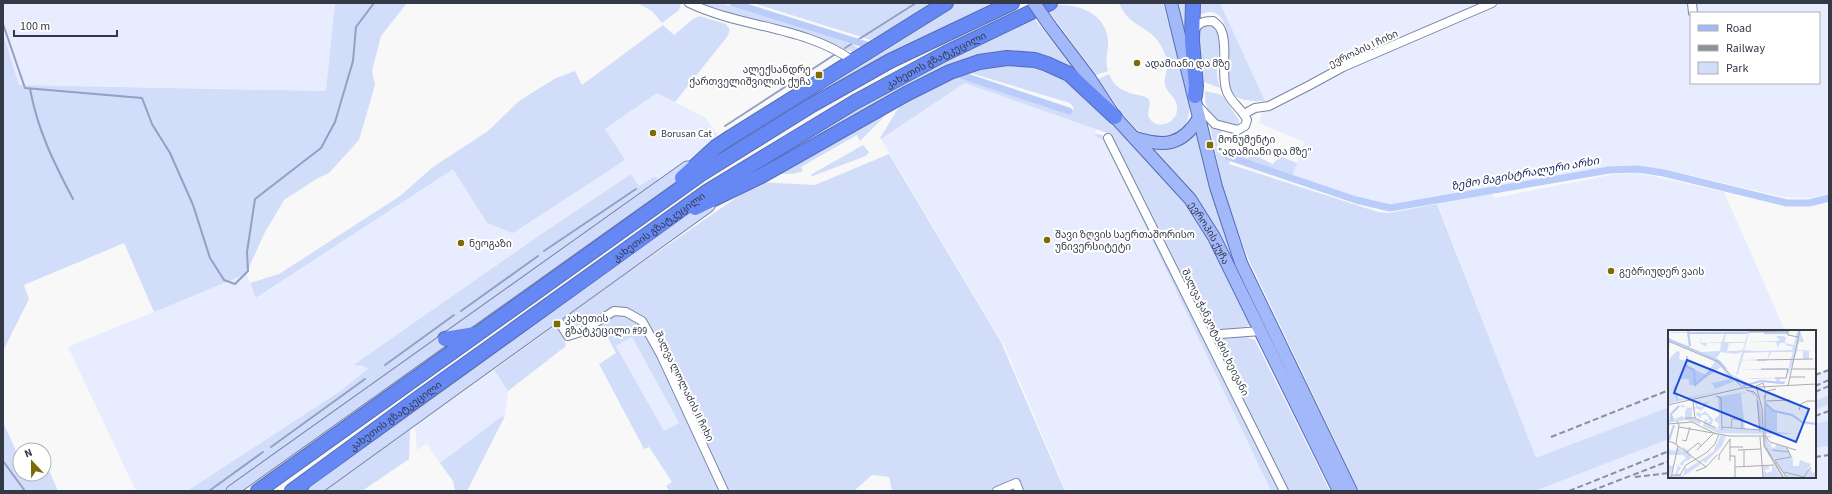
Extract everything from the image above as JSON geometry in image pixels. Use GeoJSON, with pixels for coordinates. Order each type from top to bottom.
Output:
{"type":"FeatureCollection","features":[{"type":"Feature","properties":{"kind":"highway"},"geometry":{"type":"LineString","coordinates":[[641,215],[716,147],[946,3]]}},
{"type":"Feature","properties":{"kind":"highway","name":"კახეთის გზატკეცილი"},"geometry":{"type":"LineString","coordinates":[[258,491],[641,215],[701,174],[859,78],[890,61],[1012,3]]}},
{"type":"Feature","properties":{"kind":"highway","name":"კახეთის გზატკეცილი"},"geometry":{"type":"LineString","coordinates":[[292,491],[662,223],[756,161],[890,83],[1050,3]]}},
{"type":"Feature","properties":{"kind":"highway"},"geometry":{"type":"LineString","coordinates":[[1193,3],[1197,107]]}},
{"type":"Feature","properties":{"kind":"highway"},"geometry":{"type":"LineString","coordinates":[[662,223],[730,192],[900,97],[950,72],[979,62],[1007,58],[1035,60],[1047,64],[1069,74],[1115,116]]}},
{"type":"Feature","properties":{"kind":"highway"},"geometry":{"type":"LineString","coordinates":[[730,192],[756,161]]}},
{"type":"Feature","properties":{"kind":"highway"},"geometry":{"type":"LineString","coordinates":[[445,339],[477,334]]}},
{"type":"Feature","properties":{"kind":"highway"},"geometry":{"type":"LineString","coordinates":[[305,491],[313,476]]}},
{"type":"Feature","properties":{"kind":"main road","name":"ევროპის ქუჩა"},"geometry":{"type":"LineString","coordinates":[[1034,3],[1090,79],[1115,116],[1190,199],[1214,238],[1339,491]]}},
{"type":"Feature","properties":{"kind":"main road","name":"ევროპის ქუჩა"},"geometry":{"type":"LineString","coordinates":[[1171,3],[1216,187],[1241,263],[1351,491]]}},
{"type":"Feature","properties":{"kind":"main road"},"geometry":{"type":"LineString","coordinates":[[1134,138],[1160,144],[1172,142],[1183,137],[1193,129],[1197,107]]}},
{"type":"Feature","properties":{"kind":"street"},"geometry":{"type":"LineString","coordinates":[[689,3],[725,17],[821,42],[853,61]]}},
{"type":"Feature","properties":{"kind":"street","name":"ევროპის I ჩიხი"},"geometry":{"type":"LineString","coordinates":[[1244,114],[1255,108],[1269,106],[1343,66],[1492,3]]}},
{"type":"Feature","properties":{"kind":"street"},"geometry":{"type":"LineString","coordinates":[[1193,33],[1199,23],[1205,21],[1213,21],[1221,29],[1224,38],[1226,90],[1232,102],[1244,114],[1247,120],[1245,126],[1238,130],[1216,124],[1197,107]]}},
{"type":"Feature","properties":{"kind":"street","name":"შალვა ჭანკოტაძის ხეივანი"},"geometry":{"type":"LineString","coordinates":[[1108,138],[1284,491]]}},
{"type":"Feature","properties":{"kind":"street"},"geometry":{"type":"LineString","coordinates":[[232,491],[716,147]]}},
{"type":"Feature","properties":{"kind":"street","name":"კახეთის გზატკეცილი"},"geometry":{"type":"LineString","coordinates":[[314,491],[730,192]]}},
{"type":"Feature","properties":{"kind":"street","name":"შალვა ლოლაძის II ჩიხი"},"geometry":{"type":"LineString","coordinates":[[556,317],[568,336],[585,330],[614,311],[626,312],[642,321],[661,355],[724,491]]}},
{"type":"Feature","properties":{"kind":"street"},"geometry":{"type":"LineString","coordinates":[[1207,335],[1261,331]]}},
{"type":"Feature","properties":{"kind":"street"},"geometry":{"type":"LineString","coordinates":[[996,491],[1016,483],[1019,491]]}},
{"type":"Feature","properties":{"kind":"shaded area"},"geometry":{"type":"Polygon","coordinates":[[[3,3],[335,3],[327,91],[19,85],[3,33],[3,3]]]}},
{"type":"Feature","properties":{"kind":"shaded area"},"geometry":{"type":"Polygon","coordinates":[[[1220,3],[1829,3],[1829,194],[1810,198],[1783,197],[1668,170],[1638,166],[1610,167],[1490,188],[1494,198],[1616,174],[1638,173],[1724,192],[1785,330],[1668,330],[1668,407],[1536,459],[1435,197],[1389,205],[1369,201],[1292,176],[1304,142],[1259,123],[1265,101],[1220,3]]]}},
{"type":"Feature","properties":{"kind":"shaded area","name":"შავი ზღვის საერთაშორისო უნივერსიტეტი"},"geometry":{"type":"Polygon","coordinates":[[[965,83],[1097,128],[1095,135],[1105,141],[1271,491],[1066,491],[1006,349],[881,139],[965,83]]]}},
{"type":"Feature","properties":{"kind":"shaded area"},"geometry":{"type":"Polygon","coordinates":[[[657,93],[706,118],[719,137],[659,180],[655,176],[639,186],[631,174],[537,237],[362,359],[363,366],[368,369],[339,392],[187,491],[136,491],[68,347],[246,274],[257,298],[453,168],[487,223],[624,161],[605,129],[657,93]]]}},
{"type":"Feature","properties":{"kind":"shaded area"},"geometry":{"type":"Polygon","coordinates":[[[632,337],[679,423],[664,432],[616,346],[632,337]]]}},
{"type":"Feature","properties":{"kind":"shaded area"},"geometry":{"type":"Polygon","coordinates":[[[1829,369],[1829,395],[1816,401],[1816,375],[1829,369]]]}},
{"type":"Feature","properties":{"kind":"shaded area"},"geometry":{"type":"Polygon","coordinates":[[[494,370],[508,391],[505,416],[501,417],[440,463],[427,444],[417,450],[415,427],[494,370]]]}},
{"type":"Feature","properties":{"kind":"shaded area"},"geometry":{"type":"Polygon","coordinates":[[[1829,405],[1829,420],[1816,424],[1816,410],[1829,405]]]}},
{"type":"Feature","properties":{"kind":"shaded area"},"geometry":{"type":"Polygon","coordinates":[[[1668,439],[1668,478],[1816,478],[1816,448],[1829,446],[1829,491],[1535,491],[1668,439]]]}},
{"type":"Feature","properties":{"kind":"green space"},"geometry":{"type":"Polygon","coordinates":[[[335,3],[407,3],[381,36],[372,71],[375,85],[359,140],[329,173],[318,178],[284,200],[264,234],[246,274],[154,312],[124,243],[24,285],[29,299],[3,351],[3,33],[19,85],[326,91],[335,3]]]}},
{"type":"Feature","properties":{"kind":"green space"},"geometry":{"type":"Polygon","coordinates":[[[637,3],[678,3],[681,6],[678,11],[662,23],[652,11],[637,3]]]}},
{"type":"Feature","properties":{"kind":"green space"},"geometry":{"type":"Polygon","coordinates":[[[696,3],[721,3],[852,44],[860,49],[854,52],[846,50],[745,20],[696,3]]]}},
{"type":"Feature","properties":{"kind":"green space"},"geometry":{"type":"Polygon","coordinates":[[[753,3],[932,3],[871,40],[753,3]]]}},
{"type":"Feature","properties":{"kind":"green space"},"geometry":{"type":"Polygon","coordinates":[[[955,3],[995,3],[882,58],[739,141],[955,3]]]}},
{"type":"Feature","properties":{"kind":"green space"},"geometry":{"type":"Polygon","coordinates":[[[1119,3],[1163,3],[1189,98],[1189,113],[1187,122],[1181,130],[1176,133],[1161,138],[1146,136],[1126,118],[1098,79],[1109,74],[1113,82],[1125,91],[1147,98],[1150,103],[1148,115],[1155,124],[1166,124],[1175,117],[1177,106],[1175,100],[1165,85],[1167,62],[1163,49],[1158,40],[1130,19],[1119,3]]]}},
{"type":"Feature","properties":{"kind":"green space"},"geometry":{"type":"Polygon","coordinates":[[[1177,3],[1188,3],[1184,32],[1177,3]]]}},
{"type":"Feature","properties":{"kind":"green space"},"geometry":{"type":"Polygon","coordinates":[[[1199,3],[1220,3],[1265,101],[1252,101],[1238,98],[1231,92],[1227,79],[1228,40],[1224,22],[1218,14],[1214,13],[1209,12],[1198,16],[1199,3]]]}},
{"type":"Feature","properties":{"kind":"green space"},"geometry":{"type":"Polygon","coordinates":[[[1058,5],[1077,7],[1093,14],[1100,20],[1105,27],[1107,36],[1108,46],[1106,62],[1108,71],[1096,75],[1048,10],[1058,5]]]}},
{"type":"Feature","properties":{"kind":"green space"},"geometry":{"type":"Polygon","coordinates":[[[699,16],[726,24],[730,30],[727,37],[675,102],[657,93],[605,129],[625,160],[513,233],[487,223],[453,169],[256,298],[250,283],[279,274],[400,196],[433,167],[488,131],[519,101],[556,78],[575,71],[582,85],[663,25],[674,35],[693,19],[699,16]]]}},
{"type":"Feature","properties":{"kind":"green space"},"geometry":{"type":"Polygon","coordinates":[[[1033,17],[1077,72],[1051,59],[954,63],[907,84],[768,163],[767,159],[906,79],[1033,17]]]}},
{"type":"Feature","properties":{"kind":"green space"},"geometry":{"type":"Polygon","coordinates":[[[1208,24],[1214,28],[1219,39],[1217,78],[1220,88],[1204,82],[1197,34],[1202,25],[1208,24]]]}},
{"type":"Feature","properties":{"kind":"green space"},"geometry":{"type":"Polygon","coordinates":[[[1002,62],[1038,67],[1068,81],[1122,131],[1177,192],[1211,245],[1249,320],[1249,325],[1246,327],[1210,331],[1112,137],[1107,133],[965,83],[881,139],[880,138],[902,102],[955,76],[1071,113],[1074,108],[1070,103],[964,71],[1002,62]]]}},
{"type":"Feature","properties":{"kind":"green space"},"geometry":{"type":"Polygon","coordinates":[[[1205,91],[1223,96],[1239,120],[1239,124],[1224,124],[1215,119],[1206,105],[1205,91]]]}},
{"type":"Feature","properties":{"kind":"green space"},"geometry":{"type":"Polygon","coordinates":[[[895,103],[881,120],[860,141],[857,135],[801,167],[803,171],[793,174],[773,174],[895,103]]]}},
{"type":"Feature","properties":{"kind":"green space"},"geometry":{"type":"Polygon","coordinates":[[[1210,126],[1222,130],[1217,148],[1248,158],[1251,149],[1258,157],[1273,164],[1280,156],[1297,163],[1292,176],[1231,156],[1229,164],[1378,212],[1389,213],[1437,204],[1536,458],[1668,407],[1668,439],[1535,491],[1359,491],[1247,256],[1224,193],[1210,126]]]}},
{"type":"Feature","properties":{"kind":"green space"},"geometry":{"type":"Polygon","coordinates":[[[1197,133],[1218,213],[1238,270],[1207,218],[1153,150],[1166,149],[1176,146],[1197,133]]]}},
{"type":"Feature","properties":{"kind":"green space"},"geometry":{"type":"Polygon","coordinates":[[[1099,134],[1104,136],[1107,141],[1279,491],[1271,491],[1105,141],[1094,135],[1099,134]]]}},
{"type":"Feature","properties":{"kind":"green space"},"geometry":{"type":"Polygon","coordinates":[[[863,145],[869,152],[866,156],[810,177],[812,174],[863,145]]]}},
{"type":"Feature","properties":{"kind":"green space"},"geometry":{"type":"Polygon","coordinates":[[[889,154],[1001,342],[1065,491],[1020,491],[1016,482],[993,491],[892,491],[889,477],[872,475],[854,491],[726,491],[664,353],[643,319],[614,308],[605,311],[563,334],[566,346],[508,391],[494,370],[626,274],[759,182],[815,185],[889,154]]]}},
{"type":"Feature","properties":{"kind":"green space"},"geometry":{"type":"Polygon","coordinates":[[[631,174],[639,186],[655,176],[659,180],[225,491],[187,491],[339,392],[368,369],[363,366],[354,365],[362,359],[537,237],[631,174]]]}},
{"type":"Feature","properties":{"kind":"green space"},"geometry":{"type":"Polygon","coordinates":[[[615,315],[623,316],[634,321],[642,329],[653,346],[721,491],[669,491],[666,486],[672,482],[649,447],[644,449],[599,364],[616,353],[600,323],[615,315]],[[632,337],[616,346],[664,431],[679,423],[632,337]]]}},
{"type":"Feature","properties":{"kind":"green space"},"geometry":{"type":"Polygon","coordinates":[[[1226,336],[1246,337],[1255,340],[1330,491],[1287,491],[1219,349],[1219,341],[1226,336]]]}},
{"type":"Feature","properties":{"kind":"green space"},"geometry":{"type":"Polygon","coordinates":[[[1829,395],[1829,405],[1816,410],[1816,401],[1829,395]]]}},
{"type":"Feature","properties":{"kind":"green space"},"geometry":{"type":"Polygon","coordinates":[[[505,416],[467,491],[455,491],[453,481],[440,463],[501,417],[505,416]]]}},
{"type":"Feature","properties":{"kind":"green space"},"geometry":{"type":"Polygon","coordinates":[[[1829,420],[1829,446],[1816,448],[1816,424],[1829,420]]]}},
{"type":"Feature","properties":{"kind":"green space"},"geometry":{"type":"Polygon","coordinates":[[[3,422],[12,442],[12,482],[52,482],[52,477],[58,491],[3,491],[3,422]]]}},
{"type":"Feature","properties":{"kind":"green space"},"geometry":{"type":"Polygon","coordinates":[[[410,430],[409,459],[362,491],[325,491],[410,430]]]}},
{"type":"Feature","properties":{"kind":"waterway"},"geometry":{"type":"LineString","coordinates":[[3,24],[25,88],[142,98],[152,124],[170,153],[193,205],[210,258],[224,280],[235,284],[248,271],[247,252],[255,199],[321,148],[335,122],[353,61],[356,27],[374,3]]}},
{"type":"Feature","properties":{"kind":"waterway","name":"ზემო მაგისტრალური არხი"},"geometry":{"type":"LineString","coordinates":[[733,3],[867,45]]}},
{"type":"Feature","properties":{"kind":"waterway"},"geometry":{"type":"LineString","coordinates":[[845,48],[916,3]]}},
{"type":"Feature","properties":{"kind":"waterway"},"geometry":{"type":"LineString","coordinates":[[725,126],[834,55]]}},
{"type":"Feature","properties":{"kind":"waterway","name":"ზემო მაგისტრალური არხი"},"geometry":{"type":"LineString","coordinates":[[961,75],[1069,111]]}},
{"type":"Feature","properties":{"kind":"waterway"},"geometry":{"type":"LineString","coordinates":[[30,89],[37,119],[47,146],[73,199]]}},
{"type":"Feature","properties":{"kind":"waterway","name":"ზემო მაგისტრალური არხი"},"geometry":{"type":"LineString","coordinates":[[1229,157],[1356,200],[1390,208],[1609,170],[1638,169],[1664,173],[1787,203],[1809,203],[1829,198]]}},
{"type":"Feature","properties":{"kind":"waterway"},"geometry":{"type":"LineString","coordinates":[[544,251],[636,189]]}},
{"type":"Feature","properties":{"kind":"waterway"},"geometry":{"type":"LineString","coordinates":[[461,311],[538,256]]}},
{"type":"Feature","properties":{"kind":"waterway"},"geometry":{"type":"LineString","coordinates":[[385,365],[454,315]]}},
{"type":"Feature","properties":{"kind":"waterway"},"geometry":{"type":"LineString","coordinates":[[271,447],[365,379]]}},
{"type":"Feature","properties":{"kind":"waterway"},"geometry":{"type":"LineString","coordinates":[[209,491],[263,452]]}},
{"type":"Feature","properties":{"kind":"waterway"},"geometry":{"type":"LineString","coordinates":[[3,461],[25,491]]}},
{"type":"Feature","properties":{"kind":"railway"},"geometry":{"type":"LineString","coordinates":[[1816,375],[1829,370]]}},
{"type":"Feature","properties":{"kind":"railway"},"geometry":{"type":"LineString","coordinates":[[1816,386],[1829,380]]}},
{"type":"Feature","properties":{"kind":"railway"},"geometry":{"type":"LineString","coordinates":[[1816,392],[1829,386]]}},
{"type":"Feature","properties":{"kind":"railway"},"geometry":{"type":"LineString","coordinates":[[1551,437],[1668,390]]}},
{"type":"Feature","properties":{"kind":"railway"},"geometry":{"type":"LineString","coordinates":[[1816,416],[1829,411]]}},
{"type":"Feature","properties":{"kind":"railway"},"geometry":{"type":"LineString","coordinates":[[1569,491],[1668,451]]}},
{"type":"Feature","properties":{"kind":"railway"},"geometry":{"type":"LineString","coordinates":[[1816,457],[1829,455]]}},
{"type":"Feature","properties":{"kind":"railway"},"geometry":{"type":"LineString","coordinates":[[1591,491],[1668,461]]}},
{"type":"Feature","properties":{"kind":"railway"},"geometry":{"type":"LineString","coordinates":[[1635,477],[1668,473]]}},
{"type":"Feature","properties":{"kind":"place","name":"ადამიანი და მზე"},"geometry":{"type":"Point","coordinates":[1137,63]}},
{"type":"Feature","properties":{"kind":"place","name":"ალექსანდრე ქართველიშვილის ქუჩა"},"geometry":{"type":"Point","coordinates":[819,75]}},
{"type":"Feature","properties":{"kind":"place","name":"Borusan Cat"},"geometry":{"type":"Point","coordinates":[653,133]}},
{"type":"Feature","properties":{"kind":"place","name":"მონუმენტი \"ადამიანი და მზე\""},"geometry":{"type":"Point","coordinates":[1210,145]}},
{"type":"Feature","properties":{"kind":"place","name":"შავი ზღვის საერთაშორისო უნივერსიტეტი"},"geometry":{"type":"Point","coordinates":[1047,240]}},
{"type":"Feature","properties":{"kind":"place","name":"ნეოგაზი"},"geometry":{"type":"Point","coordinates":[461,243]}},
{"type":"Feature","properties":{"kind":"place","name":"გებრიუდერ ვაის"},"geometry":{"type":"Point","coordinates":[1611,271]}},
{"type":"Feature","properties":{"kind":"place","name":"კახეთის გზატკეცილი #99"},"geometry":{"type":"Point","coordinates":[557,324]}}]}
